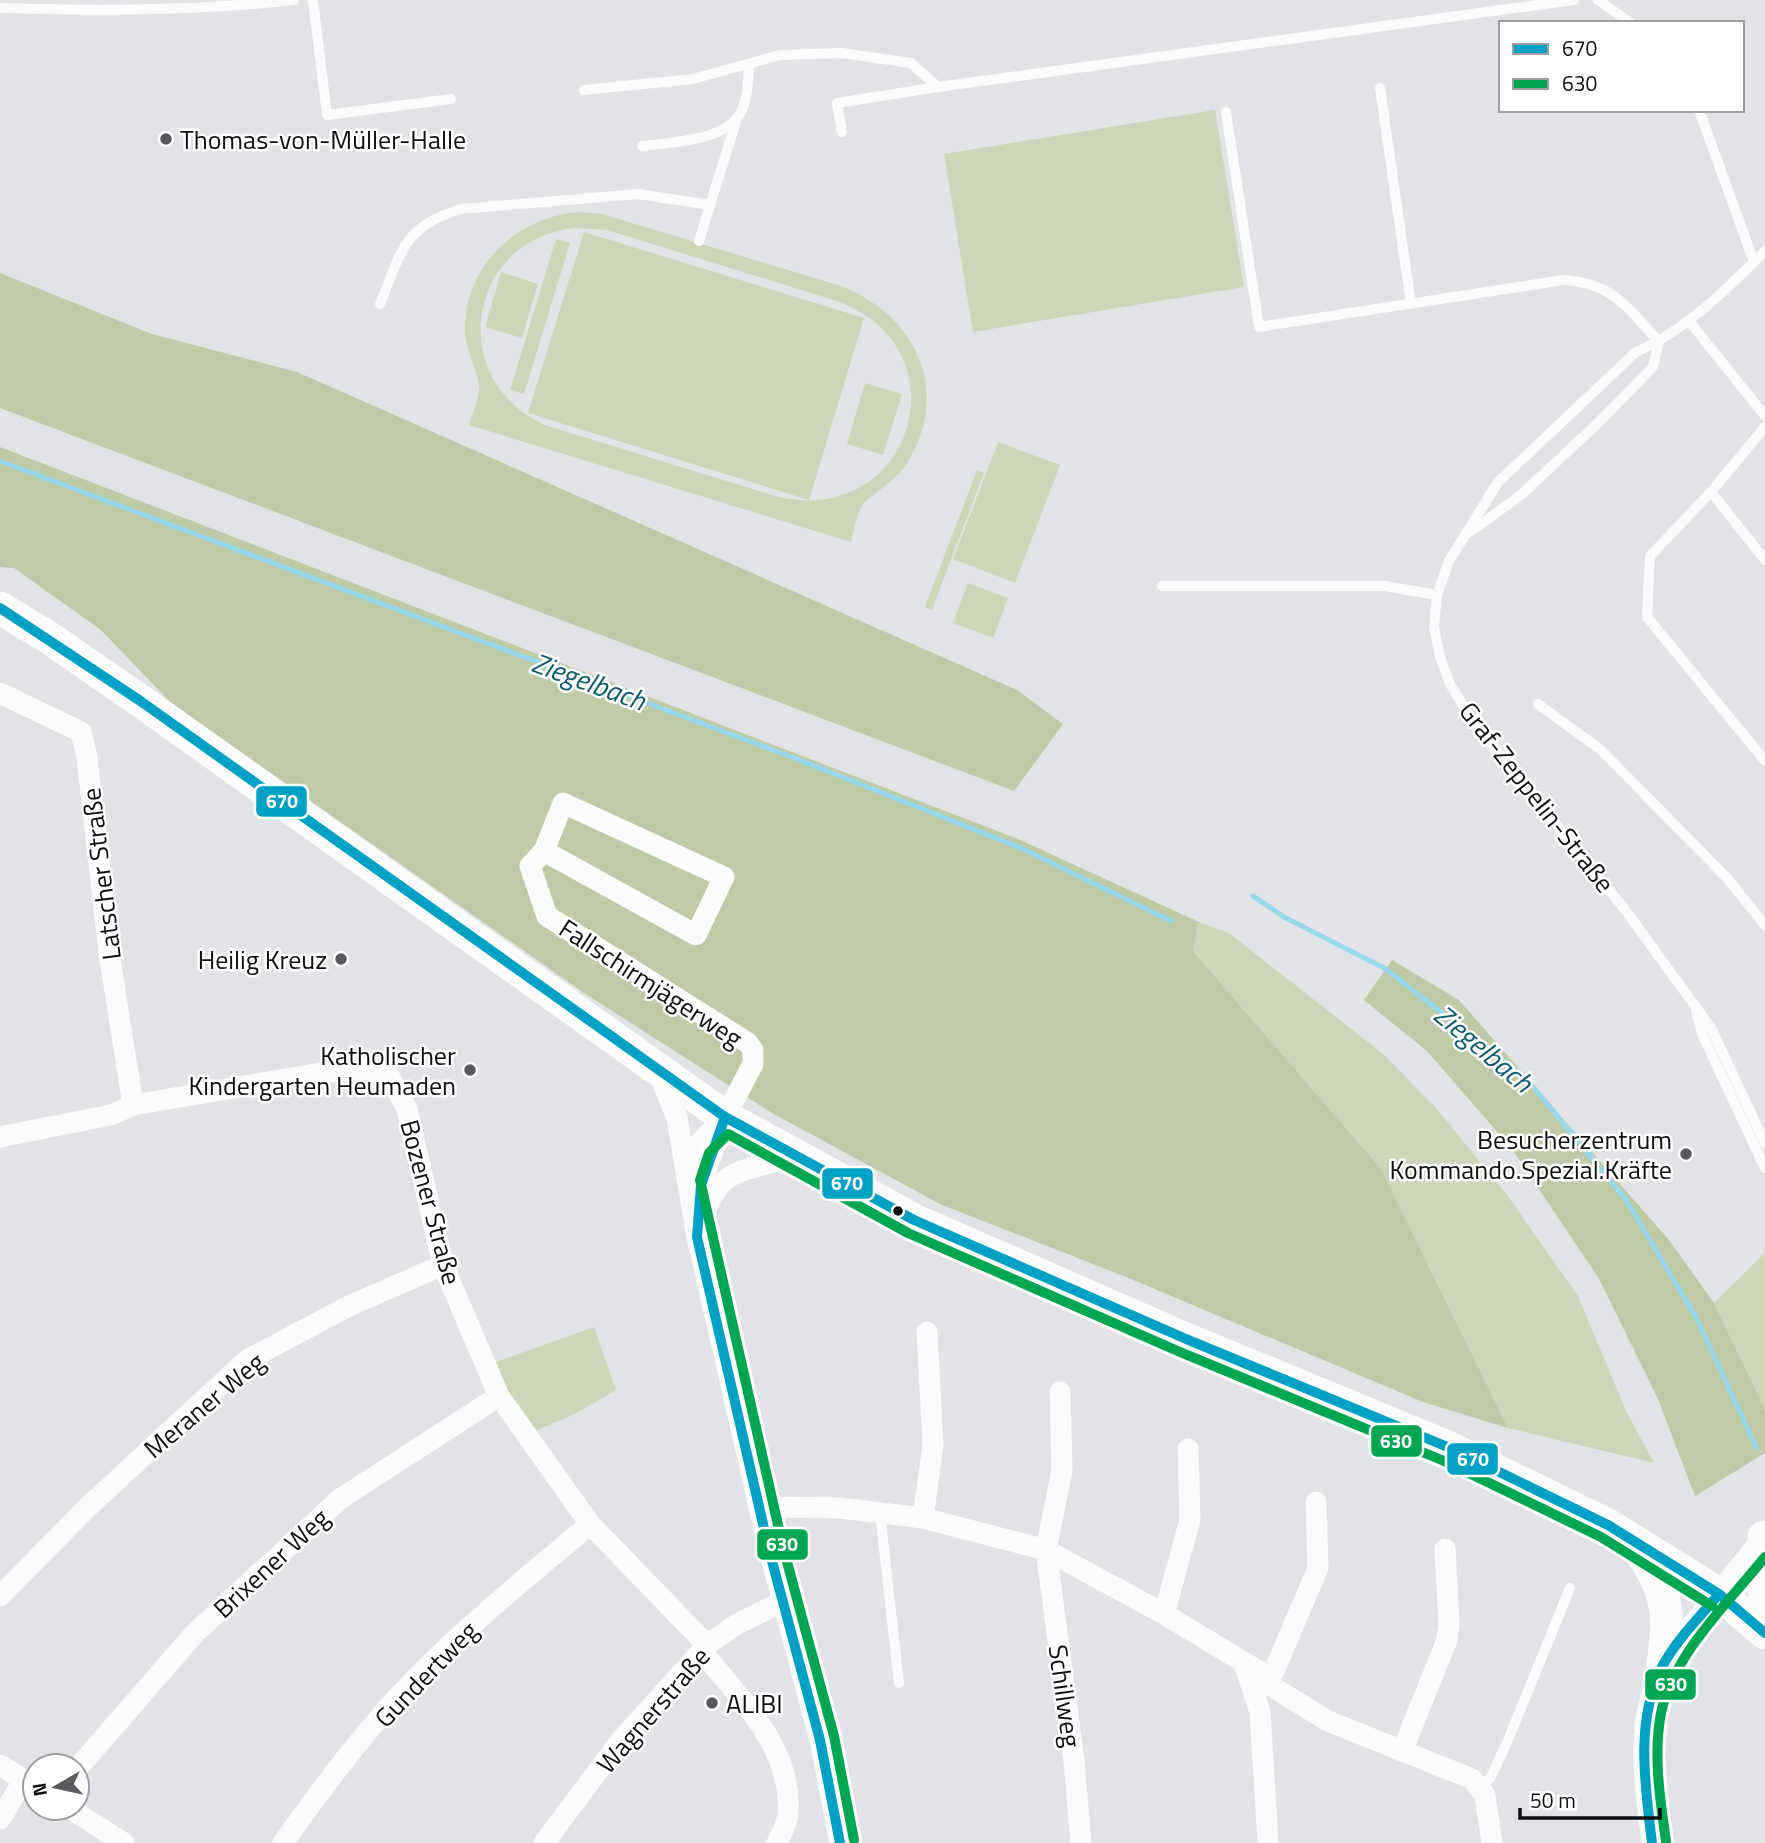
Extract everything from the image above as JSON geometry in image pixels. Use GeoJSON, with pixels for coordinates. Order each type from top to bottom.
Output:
{"type":"FeatureCollection","features":[{"type":"Feature","properties":{"kind":"main road"},"geometry":{"type":"LineString","coordinates":[[0,608],[48,637],[139,700],[725,1117],[914,1220],[1186,1339],[1450,1448],[1608,1525],[1719,1594],[1765,1633]]}},
{"type":"Feature","properties":{"kind":"main road"},"geometry":{"type":"LineString","coordinates":[[1764,1536],[1762,1572],[1765,1594]]}},
{"type":"Feature","properties":{"kind":"main road"},"geometry":{"type":"LineString","coordinates":[[1635,1542],[1658,1577],[1668,1618],[1663,1665]]}},
{"type":"Feature","properties":{"kind":"street","name":"Latscher Straße"},"geometry":{"type":"LineString","coordinates":[[0,693],[34,707],[81,732],[87,757],[109,953],[133,1105]]}},
{"type":"Feature","properties":{"kind":"street","name":"Fallschirmjägerweg"},"geometry":{"type":"LineString","coordinates":[[544,852],[696,935],[724,877],[563,803],[544,852],[530,866],[547,916],[738,1037],[753,1050],[753,1064],[725,1117]]}},
{"type":"Feature","properties":{"kind":"street"},"geometry":{"type":"LineString","coordinates":[[656,1067],[677,1118],[697,1237],[782,1602],[820,1740],[840,1843]]}},
{"type":"Feature","properties":{"kind":"street","name":"Bozener Straße"},"geometry":{"type":"LineString","coordinates":[[0,1137],[111,1115],[133,1105],[321,1073],[365,1069],[388,1074],[407,1109],[443,1265],[499,1396],[590,1524],[704,1648],[773,1742],[786,1776],[789,1815],[777,1843]]}},
{"type":"Feature","properties":{"kind":"street"},"geometry":{"type":"LineString","coordinates":[[686,1179],[697,1146],[725,1117]]}},
{"type":"Feature","properties":{"kind":"street"},"geometry":{"type":"LineString","coordinates":[[697,1237],[701,1185],[725,1117]]}},
{"type":"Feature","properties":{"kind":"street"},"geometry":{"type":"LineString","coordinates":[[697,1237],[710,1199],[720,1182],[744,1169],[769,1166],[795,1155]]}},
{"type":"Feature","properties":{"kind":"street","name":"Meraner Weg"},"geometry":{"type":"LineString","coordinates":[[0,1596],[90,1505],[247,1360],[349,1306],[443,1265]]}},
{"type":"Feature","properties":{"kind":"street"},"geometry":{"type":"LineString","coordinates":[[923,1518],[933,1445],[927,1332]]}},
{"type":"Feature","properties":{"kind":"street","name":"Schillweg"},"geometry":{"type":"LineString","coordinates":[[1060,1392],[1062,1470],[1046,1550],[1082,1843]]}},
{"type":"Feature","properties":{"kind":"street","name":"Brixener Weg"},"geometry":{"type":"LineString","coordinates":[[91,1753],[195,1633],[340,1499],[499,1396]]}},
{"type":"Feature","properties":{"kind":"street"},"geometry":{"type":"LineString","coordinates":[[1164,1614],[1190,1520],[1188,1449]]}},
{"type":"Feature","properties":{"kind":"street"},"geometry":{"type":"LineString","coordinates":[[759,1507],[840,1508],[923,1518],[1046,1550],[1164,1614],[1252,1667],[1274,1671],[1318,1568],[1316,1502]]}},
{"type":"Feature","properties":{"kind":"street","name":"Gundertweg"},"geometry":{"type":"LineString","coordinates":[[283,1843],[334,1772],[413,1681],[492,1606],[590,1524]]}},
{"type":"Feature","properties":{"kind":"street"},"geometry":{"type":"LineString","coordinates":[[1652,1843],[1645,1761],[1646,1719],[1651,1694],[1663,1665],[1764,1536]]}},
{"type":"Feature","properties":{"kind":"street"},"geometry":{"type":"LineString","coordinates":[[1402,1751],[1447,1640],[1449,1623],[1445,1549]]}},
{"type":"Feature","properties":{"kind":"street","name":"Wagnerstraße"},"geometry":{"type":"LineString","coordinates":[[544,1843],[622,1739],[704,1648],[737,1624],[782,1602]]}},
{"type":"Feature","properties":{"kind":"street"},"geometry":{"type":"LineString","coordinates":[[1252,1667],[1263,1681],[1328,1721],[1472,1779],[1485,1795],[1492,1843]]}},
{"type":"Feature","properties":{"kind":"street"},"geometry":{"type":"LineString","coordinates":[[1252,1667],[1260,1713],[1268,1843]]}},
{"type":"Feature","properties":{"kind":"street"},"geometry":{"type":"LineString","coordinates":[[0,1765],[21,1779]]}},
{"type":"Feature","properties":{"kind":"street"},"geometry":{"type":"LineString","coordinates":[[0,1819],[21,1794]]}},
{"type":"Feature","properties":{"kind":"street"},"geometry":{"type":"LineString","coordinates":[[91,1822],[124,1843]]}},
{"type":"Feature","properties":{"kind":"lane"},"geometry":{"type":"LineString","coordinates":[[0,8],[107,12],[209,9],[293,0]]}},
{"type":"Feature","properties":{"kind":"lane"},"geometry":{"type":"LineString","coordinates":[[313,0],[327,115],[451,99]]}},
{"type":"Feature","properties":{"kind":"lane"},"geometry":{"type":"LineString","coordinates":[[842,132],[837,103],[1574,0]]}},
{"type":"Feature","properties":{"kind":"lane"},"geometry":{"type":"LineString","coordinates":[[1598,0],[1628,21]]}},
{"type":"Feature","properties":{"kind":"lane"},"geometry":{"type":"LineString","coordinates":[[584,90],[693,79],[780,55],[842,53],[911,63],[938,88]]}},
{"type":"Feature","properties":{"kind":"lane"},"geometry":{"type":"LineString","coordinates":[[699,241],[747,90],[749,64]]}},
{"type":"Feature","properties":{"kind":"lane"},"geometry":{"type":"LineString","coordinates":[[1380,88],[1411,304]]}},
{"type":"Feature","properties":{"kind":"lane"},"geometry":{"type":"LineString","coordinates":[[1226,112],[1259,327],[1564,280],[1598,285],[1613,295],[1658,342]]}},
{"type":"Feature","properties":{"kind":"lane"},"geometry":{"type":"LineString","coordinates":[[1700,112],[1754,262]]}},
{"type":"Feature","properties":{"kind":"lane"},"geometry":{"type":"LineString","coordinates":[[642,146],[691,140],[715,132],[737,118]]}},
{"type":"Feature","properties":{"kind":"lane"},"geometry":{"type":"LineString","coordinates":[[380,304],[405,245],[418,229],[435,216],[461,209],[638,194],[709,205]]}},
{"type":"Feature","properties":{"kind":"lane","name":"Graf-Zeppelin-Straße"},"geometry":{"type":"LineString","coordinates":[[1765,251],[1689,321],[1658,342],[1636,352],[1498,482],[1449,561],[1437,594],[1434,627],[1440,657],[1450,684],[1472,720],[1626,911],[1693,1002],[1711,1028],[1765,1143]]}},
{"type":"Feature","properties":{"kind":"lane"},"geometry":{"type":"LineString","coordinates":[[1689,321],[1765,416]]}},
{"type":"Feature","properties":{"kind":"lane","name":"Graf-Zeppelin-Straße"},"geometry":{"type":"LineString","coordinates":[[1465,536],[1521,495],[1598,423],[1653,367],[1658,342]]}},
{"type":"Feature","properties":{"kind":"lane"},"geometry":{"type":"LineString","coordinates":[[1765,427],[1711,492],[1650,556],[1647,617],[1765,761]]}},
{"type":"Feature","properties":{"kind":"lane"},"geometry":{"type":"LineString","coordinates":[[1711,492],[1765,560]]}},
{"type":"Feature","properties":{"kind":"lane"},"geometry":{"type":"LineString","coordinates":[[1162,586],[1385,586],[1437,594]]}},
{"type":"Feature","properties":{"kind":"lane"},"geometry":{"type":"LineString","coordinates":[[1538,704],[1601,750],[1726,877],[1765,925]]}},
{"type":"Feature","properties":{"kind":"lane","name":"Graf-Zeppelin-Straße"},"geometry":{"type":"LineString","coordinates":[[1693,1002],[1702,1034],[1765,1168]]}},
{"type":"Feature","properties":{"kind":"lane"},"geometry":{"type":"LineString","coordinates":[[880,1513],[899,1683]]}},
{"type":"Feature","properties":{"kind":"lane"},"geometry":{"type":"LineString","coordinates":[[1480,1787],[1491,1777],[1508,1740],[1570,1588]]}},
{"type":"Feature","properties":{"kind":"green space"},"geometry":{"type":"Polygon","coordinates":[[[1215,110],[1244,287],[973,332],[944,154],[1215,110]]]}},
{"type":"Feature","properties":{"kind":"green space"},"geometry":{"type":"Polygon","coordinates":[[[579,212],[602,214],[838,285],[865,298],[888,315],[906,335],[919,359],[926,384],[926,411],[919,438],[905,466],[862,506],[851,542],[469,425],[479,388],[465,332],[467,308],[474,286],[484,266],[498,249],[534,224],[579,212]],[[574,228],[537,239],[509,259],[491,285],[482,316],[482,348],[494,379],[515,406],[548,426],[779,497],[826,499],[863,486],[891,461],[907,428],[911,392],[901,356],[877,324],[837,301],[607,230],[574,228]]]}},
{"type":"Feature","properties":{"kind":"green space"},"geometry":{"type":"Polygon","coordinates":[[[584,232],[864,318],[809,500],[528,413],[584,232]]]}},
{"type":"Feature","properties":{"kind":"green space"},"geometry":{"type":"Polygon","coordinates":[[[556,239],[570,243],[524,394],[510,390],[556,239]]]}},
{"type":"Feature","properties":{"kind":"green space"},"geometry":{"type":"Polygon","coordinates":[[[501,272],[538,284],[522,338],[485,327],[501,272]]]}},
{"type":"Feature","properties":{"kind":"green space"},"geometry":{"type":"Polygon","coordinates":[[[0,273],[152,334],[297,372],[1017,690],[1063,724],[1014,791],[0,408],[0,273]]]}},
{"type":"Feature","properties":{"kind":"green space"},"geometry":{"type":"Polygon","coordinates":[[[865,383],[902,394],[883,455],[847,444],[865,383]]]}},
{"type":"Feature","properties":{"kind":"green space"},"geometry":{"type":"Polygon","coordinates":[[[998,442],[1060,465],[1015,583],[953,559],[998,442]]]}},
{"type":"Feature","properties":{"kind":"green space"},"geometry":{"type":"Polygon","coordinates":[[[0,447],[1018,839],[1199,922],[1193,951],[1381,1169],[1508,1428],[1423,1402],[1131,1279],[940,1204],[772,1113],[584,993],[170,702],[101,630],[14,568],[0,567],[0,447]]]}},
{"type":"Feature","properties":{"kind":"green space"},"geometry":{"type":"Polygon","coordinates":[[[977,470],[984,473],[932,610],[925,607],[977,470]]]}},
{"type":"Feature","properties":{"kind":"green space"},"geometry":{"type":"Polygon","coordinates":[[[968,583],[1008,598],[993,638],[953,623],[968,583]]]}},
{"type":"Feature","properties":{"kind":"green space"},"geometry":{"type":"Polygon","coordinates":[[[1199,922],[1229,933],[1382,1053],[1436,1108],[1507,1195],[1578,1296],[1626,1411],[1654,1463],[1508,1428],[1381,1169],[1193,951],[1199,922]]]}},
{"type":"Feature","properties":{"kind":"green space"},"geometry":{"type":"Polygon","coordinates":[[[1392,960],[1459,1000],[1669,1240],[1714,1303],[1765,1410],[1765,1453],[1695,1496],[1658,1399],[1598,1277],[1512,1149],[1427,1051],[1364,1000],[1392,960]]]}},
{"type":"Feature","properties":{"kind":"green space"},"geometry":{"type":"Polygon","coordinates":[[[1765,1253],[1765,1410],[1714,1303],[1765,1253]]]}},
{"type":"Feature","properties":{"kind":"green space"},"geometry":{"type":"Polygon","coordinates":[[[594,1327],[616,1390],[573,1415],[530,1433],[493,1363],[594,1327]]]}},
{"type":"Feature","properties":{"kind":"waterway","name":"Ziegelbach"},"geometry":{"type":"LineString","coordinates":[[0,461],[797,759],[1023,849],[1171,921]]}},
{"type":"Feature","properties":{"kind":"waterway","name":"Ziegelbach"},"geometry":{"type":"LineString","coordinates":[[1253,896],[1284,917],[1384,968],[1526,1078],[1626,1200],[1697,1319],[1756,1447]]}},
{"type":"Feature","properties":{"kind":"transit line","name":"670"},"geometry":{"type":"LineString","coordinates":[[0,608],[139,700],[725,1117],[914,1220],[1186,1339],[1450,1448],[1608,1525],[1719,1594],[1765,1633]]}},
{"type":"Feature","properties":{"kind":"transit line","name":"670"},"geometry":{"type":"LineString","coordinates":[[725,1117],[701,1185],[697,1237],[769,1550],[820,1740],[840,1843]]}},
{"type":"Feature","properties":{"kind":"transit line","name":"630"},"geometry":{"type":"LineString","coordinates":[[854,1840],[834,1736],[783,1547],[700,1180],[709,1153],[728,1134],[908,1233],[1180,1352],[1444,1461],[1601,1537],[1712,1606]]}},
{"type":"Feature","properties":{"kind":"transit line","name":"630"},"geometry":{"type":"LineString","coordinates":[[1666,1841],[1658,1777],[1658,1745],[1661,1713],[1668,1691],[1690,1649],[1765,1557]]}},
{"type":"Feature","properties":{"kind":"transit line","name":"670"},"geometry":{"type":"LineString","coordinates":[[1652,1843],[1644,1753],[1648,1709],[1662,1667],[1674,1647],[1719,1594]]}},
{"type":"Feature","properties":{"kind":"place","name":"Thomas-von-Müller-Halle"},"geometry":{"type":"Point","coordinates":[166,139]}},
{"type":"Feature","properties":{"kind":"place","name":"Heilig Kreuz"},"geometry":{"type":"Point","coordinates":[341,959]}},
{"type":"Feature","properties":{"kind":"place","name":"Katholischer Kindergarten Heumaden"},"geometry":{"type":"Point","coordinates":[470,1070]}},
{"type":"Feature","properties":{"kind":"place","name":"Besucherzentrum Kommando.Spezial.Kräfte"},"geometry":{"type":"Point","coordinates":[1686,1154]}},
{"type":"Feature","properties":{"kind":"place","name":"ALIBI"},"geometry":{"type":"Point","coordinates":[712,1703]}}]}
